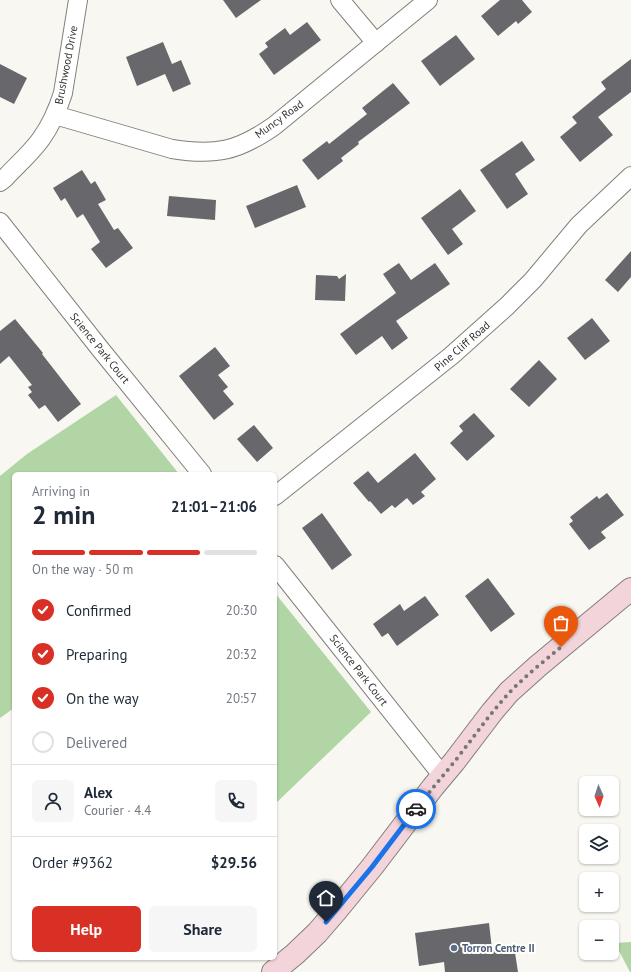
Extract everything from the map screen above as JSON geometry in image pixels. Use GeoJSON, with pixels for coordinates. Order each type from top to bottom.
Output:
{"type":"FeatureCollection","features":[{"type":"Feature","properties":{"kind":"street","name":"Brushwood Drive"},"geometry":{"type":"LineString","coordinates":[[0,182],[41,139],[59,106],[63,93],[78,0]]}},
{"type":"Feature","properties":{"kind":"street"},"geometry":{"type":"LineString","coordinates":[[340,0],[376,42]]}},
{"type":"Feature","properties":{"kind":"street","name":"Muncy Road"},"geometry":{"type":"LineString","coordinates":[[55,115],[172,149],[190,152],[225,150],[243,144],[274,126],[428,0]]}},
{"type":"Feature","properties":{"kind":"street","name":"Pine Cliff Road"},"geometry":{"type":"LineString","coordinates":[[277,494],[451,356],[502,311],[533,280],[579,225],[631,176]]}},
{"type":"Feature","properties":{"kind":"street","name":"Science Park Court"},"geometry":{"type":"LineString","coordinates":[[0,222],[101,350],[200,472]]}},
{"type":"Feature","properties":{"kind":"street","name":"Science Park Court"},"geometry":{"type":"LineString","coordinates":[[277,567],[442,775]]}},
{"type":"Feature","properties":{"kind":"street"},"geometry":{"type":"LineString","coordinates":[[274,972],[295,954],[336,911],[509,692],[631,589]]}},
{"type":"Feature","properties":{"kind":"green space"},"geometry":{"type":"Polygon","coordinates":[[[116,395],[177,472],[12,472],[12,709],[0,718],[0,476],[27,454],[116,395]]]}},
{"type":"Feature","properties":{"kind":"green space"},"geometry":{"type":"Polygon","coordinates":[[[277,595],[371,712],[277,802],[277,595]]]}},
{"type":"Feature","properties":{"kind":"green space"},"geometry":{"type":"Polygon","coordinates":[[[631,942],[631,972],[619,951],[619,943],[631,942]]]}},
{"type":"Feature","properties":{"kind":"building"},"geometry":{"type":"Polygon","coordinates":[[[223,0],[261,0],[236,18],[223,0]]]}},
{"type":"Feature","properties":{"kind":"building"},"geometry":{"type":"Polygon","coordinates":[[[500,0],[522,0],[532,12],[518,24],[516,21],[498,36],[481,16],[500,0]]]}},
{"type":"Feature","properties":{"kind":"building"},"geometry":{"type":"Polygon","coordinates":[[[307,22],[321,40],[274,75],[259,54],[268,47],[265,43],[285,28],[290,35],[307,22]]]}},
{"type":"Feature","properties":{"kind":"building"},"geometry":{"type":"Polygon","coordinates":[[[456,35],[475,59],[440,86],[421,61],[456,35]]]}},
{"type":"Feature","properties":{"kind":"building"},"geometry":{"type":"Polygon","coordinates":[[[163,42],[172,64],[181,60],[191,84],[173,92],[165,74],[137,86],[126,57],[163,42]]]}},
{"type":"Feature","properties":{"kind":"building"},"geometry":{"type":"Polygon","coordinates":[[[631,59],[631,92],[598,117],[613,135],[580,162],[560,137],[577,123],[572,117],[606,89],[601,82],[631,59]]]}},
{"type":"Feature","properties":{"kind":"building"},"geometry":{"type":"Polygon","coordinates":[[[0,64],[27,78],[14,104],[0,97],[0,64]]]}},
{"type":"Feature","properties":{"kind":"building"},"geometry":{"type":"Polygon","coordinates":[[[393,83],[410,103],[358,142],[359,144],[341,158],[343,161],[318,180],[302,160],[327,141],[329,144],[367,114],[362,108],[393,83]]]}},
{"type":"Feature","properties":{"kind":"building"},"geometry":{"type":"Polygon","coordinates":[[[522,141],[535,160],[515,174],[528,194],[507,209],[480,170],[522,141]]]}},
{"type":"Feature","properties":{"kind":"building"},"geometry":{"type":"Polygon","coordinates":[[[82,170],[91,184],[95,181],[106,200],[98,204],[114,230],[118,228],[133,248],[106,268],[91,249],[100,242],[83,214],[77,218],[65,198],[61,201],[53,188],[82,170]]]}},
{"type":"Feature","properties":{"kind":"building"},"geometry":{"type":"Polygon","coordinates":[[[297,185],[306,207],[255,228],[246,206],[297,185]]]}},
{"type":"Feature","properties":{"kind":"building"},"geometry":{"type":"Polygon","coordinates":[[[460,189],[476,211],[452,229],[463,244],[448,255],[421,218],[460,189]]]}},
{"type":"Feature","properties":{"kind":"building"},"geometry":{"type":"Polygon","coordinates":[[[169,196],[216,200],[215,220],[167,216],[169,196]]]}},
{"type":"Feature","properties":{"kind":"building"},"geometry":{"type":"Polygon","coordinates":[[[631,251],[631,277],[618,292],[605,280],[631,251]]]}},
{"type":"Feature","properties":{"kind":"building"},"geometry":{"type":"Polygon","coordinates":[[[399,263],[411,280],[435,263],[450,284],[396,321],[408,338],[392,350],[382,336],[356,355],[340,334],[396,293],[383,274],[399,263]]]}},
{"type":"Feature","properties":{"kind":"building"},"geometry":{"type":"Polygon","coordinates":[[[346,274],[345,301],[315,300],[316,275],[337,276],[339,279],[346,274]]]}},
{"type":"Feature","properties":{"kind":"building"},"geometry":{"type":"Polygon","coordinates":[[[592,318],[610,341],[585,360],[567,338],[592,318]]]}},
{"type":"Feature","properties":{"kind":"building"},"geometry":{"type":"Polygon","coordinates":[[[15,319],[43,353],[42,354],[81,404],[58,422],[45,405],[39,409],[28,395],[32,392],[28,387],[32,385],[9,356],[0,364],[0,331],[15,319]]]}},
{"type":"Feature","properties":{"kind":"building"},"geometry":{"type":"Polygon","coordinates":[[[215,347],[230,366],[218,375],[228,387],[223,391],[234,404],[214,420],[179,376],[215,347]]]}},
{"type":"Feature","properties":{"kind":"building"},"geometry":{"type":"Polygon","coordinates":[[[539,360],[557,379],[529,407],[510,389],[539,360]]]}},
{"type":"Feature","properties":{"kind":"building"},"geometry":{"type":"Polygon","coordinates":[[[474,413],[495,436],[467,461],[450,443],[463,431],[459,426],[474,413]]]}},
{"type":"Feature","properties":{"kind":"building"},"geometry":{"type":"Polygon","coordinates":[[[254,425],[273,448],[257,462],[237,439],[254,425]]]}},
{"type":"Feature","properties":{"kind":"building"},"geometry":{"type":"Polygon","coordinates":[[[415,453],[436,479],[421,492],[425,496],[413,505],[407,498],[395,508],[392,505],[381,514],[353,483],[368,471],[378,483],[415,453]]]}},
{"type":"Feature","properties":{"kind":"building"},"geometry":{"type":"Polygon","coordinates":[[[607,493],[624,515],[601,532],[606,538],[589,550],[569,524],[573,521],[570,517],[597,496],[599,499],[607,493]]]}},
{"type":"Feature","properties":{"kind":"building"},"geometry":{"type":"Polygon","coordinates":[[[322,513],[352,555],[332,570],[302,528],[322,513]]]}},
{"type":"Feature","properties":{"kind":"building"},"geometry":{"type":"Polygon","coordinates":[[[488,578],[515,614],[491,632],[465,596],[488,578]]]}},
{"type":"Feature","properties":{"kind":"building"},"geometry":{"type":"Polygon","coordinates":[[[425,596],[439,615],[397,646],[388,633],[382,637],[373,624],[400,604],[404,611],[425,596]]]}},
{"type":"Feature","properties":{"kind":"building","name":"Torron Centre II"},"geometry":{"type":"Polygon","coordinates":[[[489,923],[492,949],[514,946],[518,972],[445,972],[444,962],[419,966],[415,933],[489,923]]]}},
{"type":"Feature","properties":{"kind":"way so far"},"geometry":{"type":"LineString","coordinates":[[416,809],[509,692],[561,647]]}},
{"type":"Feature","properties":{"kind":"place","name":"Torron Centre II"},"geometry":{"type":"Point","coordinates":[454,948]}},
{"type":"Feature","properties":{"kind":"route"},"geometry":{"type":"LineString","coordinates":[[326,922],[372,867],[416,809]]}}]}
